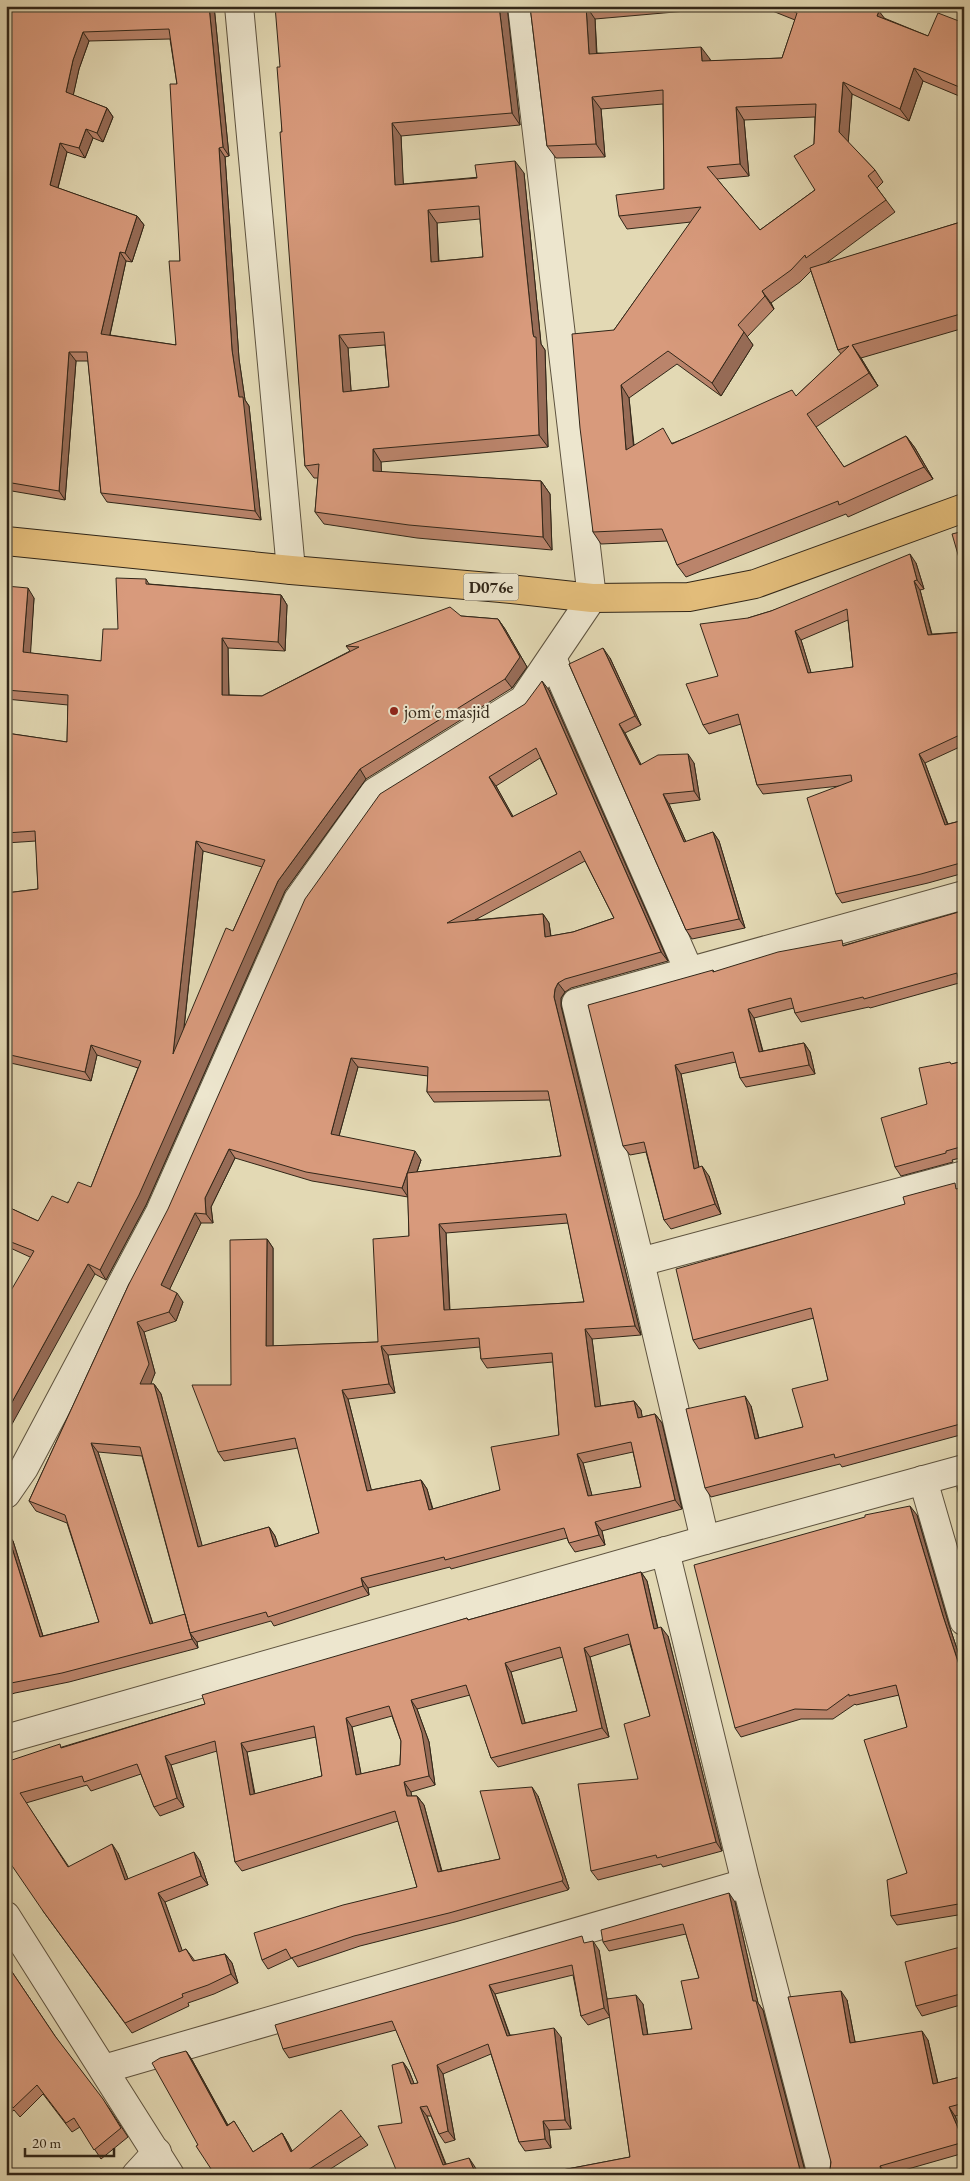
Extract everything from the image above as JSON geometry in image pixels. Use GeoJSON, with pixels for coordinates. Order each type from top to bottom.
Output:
{"type":"FeatureCollection","features":[{"type":"Feature","properties":{"kind":"main road","name":"D076e"},"geometry":{"type":"LineString","coordinates":[[6,541],[592,598],[689,597],[755,584],[964,508]]}},
{"type":"Feature","properties":{"kind":"street"},"geometry":{"type":"LineString","coordinates":[[239,6],[291,570]]}},
{"type":"Feature","properties":{"kind":"street"},"geometry":{"type":"LineString","coordinates":[[6,1494],[24,1468],[160,1212],[298,900],[375,792],[523,700],[592,598],[522,6]]}},
{"type":"Feature","properties":{"kind":"street"},"geometry":{"type":"LineString","coordinates":[[552,658],[690,971]]}},
{"type":"Feature","properties":{"kind":"street"},"geometry":{"type":"LineString","coordinates":[[705,1540],[640,1262],[576,1003],[964,895]]}},
{"type":"Feature","properties":{"kind":"street"},"geometry":{"type":"LineString","coordinates":[[640,1262],[964,1175]]}},
{"type":"Feature","properties":{"kind":"street"},"geometry":{"type":"LineString","coordinates":[[6,1739],[665,1551],[964,1469]]}},
{"type":"Feature","properties":{"kind":"street"},"geometry":{"type":"LineString","coordinates":[[923,1480],[964,1621]]}},
{"type":"Feature","properties":{"kind":"street"},"geometry":{"type":"LineString","coordinates":[[665,1551],[746,1883],[822,2175]]}},
{"type":"Feature","properties":{"kind":"street"},"geometry":{"type":"LineString","coordinates":[[104,2069],[746,1883]]}},
{"type":"Feature","properties":{"kind":"street"},"geometry":{"type":"LineString","coordinates":[[6,1916],[163,2163],[136,2175]]}},
{"type":"Feature","properties":{"kind":"building"},"geometry":{"type":"Polygon","coordinates":[[[6,6],[64,6],[63,9],[130,6],[209,6],[223,147],[219,148],[232,350],[239,397],[243,397],[255,511],[101,493],[87,352],[69,352],[59,491],[6,482],[6,6]],[[169,29],[83,32],[73,60],[66,92],[107,108],[97,133],[86,129],[79,148],[60,143],[50,185],[137,216],[125,253],[120,252],[101,334],[176,345],[169,261],[180,261],[170,84],[177,84],[169,29]]]}},
{"type":"Feature","properties":{"kind":"building"},"geometry":{"type":"Polygon","coordinates":[[[275,6],[499,6],[512,113],[392,123],[395,185],[477,178],[475,165],[515,161],[533,334],[536,337],[539,435],[373,449],[373,471],[541,481],[543,537],[409,525],[315,512],[319,464],[305,466],[280,132],[282,132],[277,67],[280,67],[275,6]],[[479,206],[428,210],[431,262],[483,257],[479,206]],[[384,332],[339,335],[343,392],[389,387],[384,332]]]}},
{"type":"Feature","properties":{"kind":"building"},"geometry":{"type":"Polygon","coordinates":[[[530,6],[586,6],[589,54],[701,47],[702,61],[782,58],[797,13],[782,6],[871,6],[879,11],[877,16],[928,36],[938,13],[964,23],[964,89],[914,68],[900,109],[843,82],[839,132],[875,170],[868,176],[886,200],[806,258],[805,255],[791,270],[762,291],[765,296],[738,325],[744,332],[712,383],[668,351],[621,385],[626,450],[663,428],[672,444],[792,390],[796,396],[849,346],[838,350],[810,268],[964,221],[964,313],[852,345],[869,373],[807,414],[844,467],[906,436],[924,467],[839,505],[838,501],[677,565],[662,529],[593,532],[580,428],[572,334],[614,330],[701,207],[619,216],[616,195],[664,189],[663,90],[592,97],[596,144],[547,146],[530,6]],[[816,104],[736,107],[740,164],[707,167],[760,230],[815,190],[794,156],[814,144],[816,104]]]}},
{"type":"Feature","properties":{"kind":"building"},"geometry":{"type":"Polygon","coordinates":[[[964,531],[964,575],[952,534],[964,531]]]}},
{"type":"Feature","properties":{"kind":"building"},"geometry":{"type":"Polygon","coordinates":[[[910,554],[917,580],[914,581],[928,635],[964,632],[964,733],[919,754],[945,825],[964,820],[964,862],[836,894],[807,798],[852,781],[851,775],[757,785],[738,714],[703,725],[686,684],[718,676],[700,624],[748,618],[771,611],[910,554]],[[847,609],[795,631],[808,673],[853,667],[847,609]]]}},
{"type":"Feature","properties":{"kind":"building"},"geometry":{"type":"Polygon","coordinates":[[[116,578],[146,579],[146,584],[281,595],[278,642],[222,638],[222,695],[262,696],[359,647],[346,646],[450,607],[461,616],[498,619],[520,657],[505,679],[360,769],[278,881],[139,1195],[100,1270],[88,1264],[6,1413],[6,1299],[34,1251],[6,1240],[6,1206],[38,1221],[52,1196],[68,1203],[78,1182],[91,1187],[141,1061],[91,1045],[85,1072],[6,1054],[6,893],[38,889],[35,831],[6,833],[6,733],[67,742],[68,695],[6,690],[6,586],[28,588],[23,652],[101,661],[103,629],[118,629],[116,578]],[[196,841],[173,1054],[226,928],[233,931],[265,860],[196,841]]]}},
{"type":"Feature","properties":{"kind":"building"},"geometry":{"type":"Polygon","coordinates":[[[603,648],[635,716],[619,724],[640,765],[658,755],[688,754],[694,791],[663,794],[684,842],[713,832],[739,919],[686,930],[569,664],[603,648]]]}},
{"type":"Feature","properties":{"kind":"building"},"geometry":{"type":"Polygon","coordinates":[[[542,681],[661,952],[565,979],[558,983],[554,997],[635,1326],[585,1329],[595,1407],[634,1401],[638,1418],[655,1414],[675,1500],[595,1522],[599,1535],[569,1543],[564,1528],[445,1560],[444,1557],[361,1578],[363,1586],[268,1617],[266,1612],[190,1633],[192,1639],[62,1673],[6,1684],[7,1532],[40,1637],[99,1622],[65,1515],[29,1501],[129,1284],[168,1209],[305,899],[380,794],[525,704],[542,681]],[[536,748],[489,777],[512,817],[557,794],[536,748]],[[580,851],[447,923],[543,914],[545,937],[573,932],[614,918],[580,851]],[[351,1058],[331,1134],[415,1151],[407,1173],[561,1156],[548,1091],[427,1092],[428,1067],[351,1058]],[[229,1149],[205,1198],[206,1214],[195,1213],[161,1285],[177,1293],[169,1312],[137,1322],[149,1364],[140,1384],[154,1384],[198,1547],[269,1527],[275,1547],[319,1533],[295,1438],[218,1452],[192,1385],[231,1385],[230,1240],[267,1239],[266,1346],[378,1342],[373,1239],[409,1236],[407,1174],[402,1188],[306,1172],[229,1149]],[[566,1214],[439,1224],[444,1310],[584,1302],[566,1214]],[[479,1338],[381,1346],[389,1384],[342,1390],[367,1491],[421,1480],[429,1510],[500,1490],[491,1447],[559,1435],[552,1353],[481,1359],[479,1338]],[[631,1442],[577,1454],[588,1496],[641,1487],[631,1442]],[[91,1443],[150,1624],[185,1614],[140,1447],[91,1443]]]}},
{"type":"Feature","properties":{"kind":"building"},"geometry":{"type":"Polygon","coordinates":[[[964,911],[964,1007],[957,973],[864,999],[863,997],[795,1013],[791,998],[748,1009],[759,1052],[804,1043],[809,1065],[740,1078],[733,1052],[675,1065],[694,1169],[702,1166],[715,1204],[664,1220],[644,1142],[623,1146],[588,1005],[713,970],[713,972],[778,952],[842,940],[843,946],[964,911]]]}},
{"type":"Feature","properties":{"kind":"building"},"geometry":{"type":"Polygon","coordinates":[[[964,1061],[964,1146],[895,1167],[881,1118],[927,1104],[919,1068],[964,1061]]]}},
{"type":"Feature","properties":{"kind":"building"},"geometry":{"type":"Polygon","coordinates":[[[955,1183],[956,1189],[964,1187],[964,1423],[835,1458],[834,1454],[705,1488],[686,1409],[745,1396],[755,1439],[803,1427],[792,1389],[828,1380],[811,1308],[693,1340],[676,1269],[905,1204],[903,1197],[955,1183]]]}},
{"type":"Feature","properties":{"kind":"building"},"geometry":{"type":"Polygon","coordinates":[[[964,1486],[964,1512],[963,1512],[957,1487],[964,1486]]]}},
{"type":"Feature","properties":{"kind":"building"},"geometry":{"type":"Polygon","coordinates":[[[910,1506],[964,1680],[964,1903],[891,1916],[887,1880],[907,1873],[864,1740],[907,1727],[896,1685],[849,1696],[849,1694],[827,1710],[795,1709],[735,1728],[694,1565],[865,1517],[865,1515],[910,1506]]]}},
{"type":"Feature","properties":{"kind":"building"},"geometry":{"type":"Polygon","coordinates":[[[641,1572],[654,1629],[661,1627],[716,1842],[657,1858],[656,1855],[591,1871],[578,1784],[638,1779],[624,1724],[650,1716],[628,1634],[584,1648],[602,1728],[491,1758],[466,1685],[411,1700],[422,1733],[429,1776],[404,1782],[407,1796],[417,1796],[438,1872],[500,1859],[480,1791],[532,1787],[563,1879],[562,1881],[449,1913],[354,1936],[291,1958],[286,1949],[262,1960],[254,1933],[343,1905],[417,1887],[395,1811],[235,1862],[215,1741],[165,1756],[177,1798],[154,1807],[137,1764],[84,1782],[82,1776],[20,1793],[68,1867],[112,1844],[125,1880],[194,1852],[201,1876],[158,1893],[179,1952],[186,1949],[193,1961],[225,1954],[231,1974],[182,1994],[183,1997],[125,2023],[6,1857],[6,1762],[60,1744],[61,1748],[205,1704],[202,1695],[467,1618],[468,1620],[641,1572]],[[560,1647],[505,1663],[522,1724],[577,1711],[560,1647]],[[389,1706],[346,1718],[356,1775],[400,1765],[401,1741],[389,1706]],[[314,1726],[241,1743],[250,1795],[322,1776],[314,1726]]]}},
{"type":"Feature","properties":{"kind":"building"},"geometry":{"type":"Polygon","coordinates":[[[729,1893],[753,2001],[756,2001],[800,2170],[803,2175],[682,2175],[681,2172],[664,2175],[536,2175],[630,2157],[607,1999],[636,1995],[643,2035],[692,2029],[681,1981],[699,1978],[683,1924],[603,1942],[601,1930],[729,1893]]]}},
{"type":"Feature","properties":{"kind":"building"},"geometry":{"type":"Polygon","coordinates":[[[582,1936],[584,1943],[593,1941],[604,2008],[581,2016],[572,1965],[489,1985],[507,2036],[554,2028],[565,2120],[543,2121],[545,2139],[519,2142],[488,2044],[437,2065],[448,2131],[439,2134],[427,2106],[420,2107],[443,2165],[469,2158],[476,2175],[391,2175],[397,2172],[378,2126],[402,2123],[392,2065],[403,2062],[411,2084],[418,2083],[392,2021],[283,2049],[275,2025],[582,1936]]]}},
{"type":"Feature","properties":{"kind":"building"},"geometry":{"type":"Polygon","coordinates":[[[964,1946],[964,1993],[916,2006],[905,1962],[964,1946]]]}},
{"type":"Feature","properties":{"kind":"building"},"geometry":{"type":"Polygon","coordinates":[[[6,1963],[55,2036],[103,2099],[121,2128],[94,2150],[74,2118],[66,2123],[37,2085],[13,2108],[8,2101],[6,2102],[6,1963]]]}},
{"type":"Feature","properties":{"kind":"building"},"geometry":{"type":"Polygon","coordinates":[[[841,1991],[850,2043],[922,2031],[933,2084],[964,2076],[964,2103],[949,2107],[964,2142],[880,2166],[882,2175],[828,2175],[831,2162],[788,1997],[841,1991]]]}},
{"type":"Feature","properties":{"kind":"building"},"geometry":{"type":"Polygon","coordinates":[[[186,2051],[227,2126],[234,2121],[253,2152],[282,2133],[291,2152],[341,2110],[361,2136],[300,2175],[215,2175],[196,2146],[198,2145],[152,2063],[160,2058],[186,2051]]]}},
{"type":"Feature","properties":{"kind":"place","name":"jom'e masjid"},"geometry":{"type":"Point","coordinates":[394,711]}}]}
